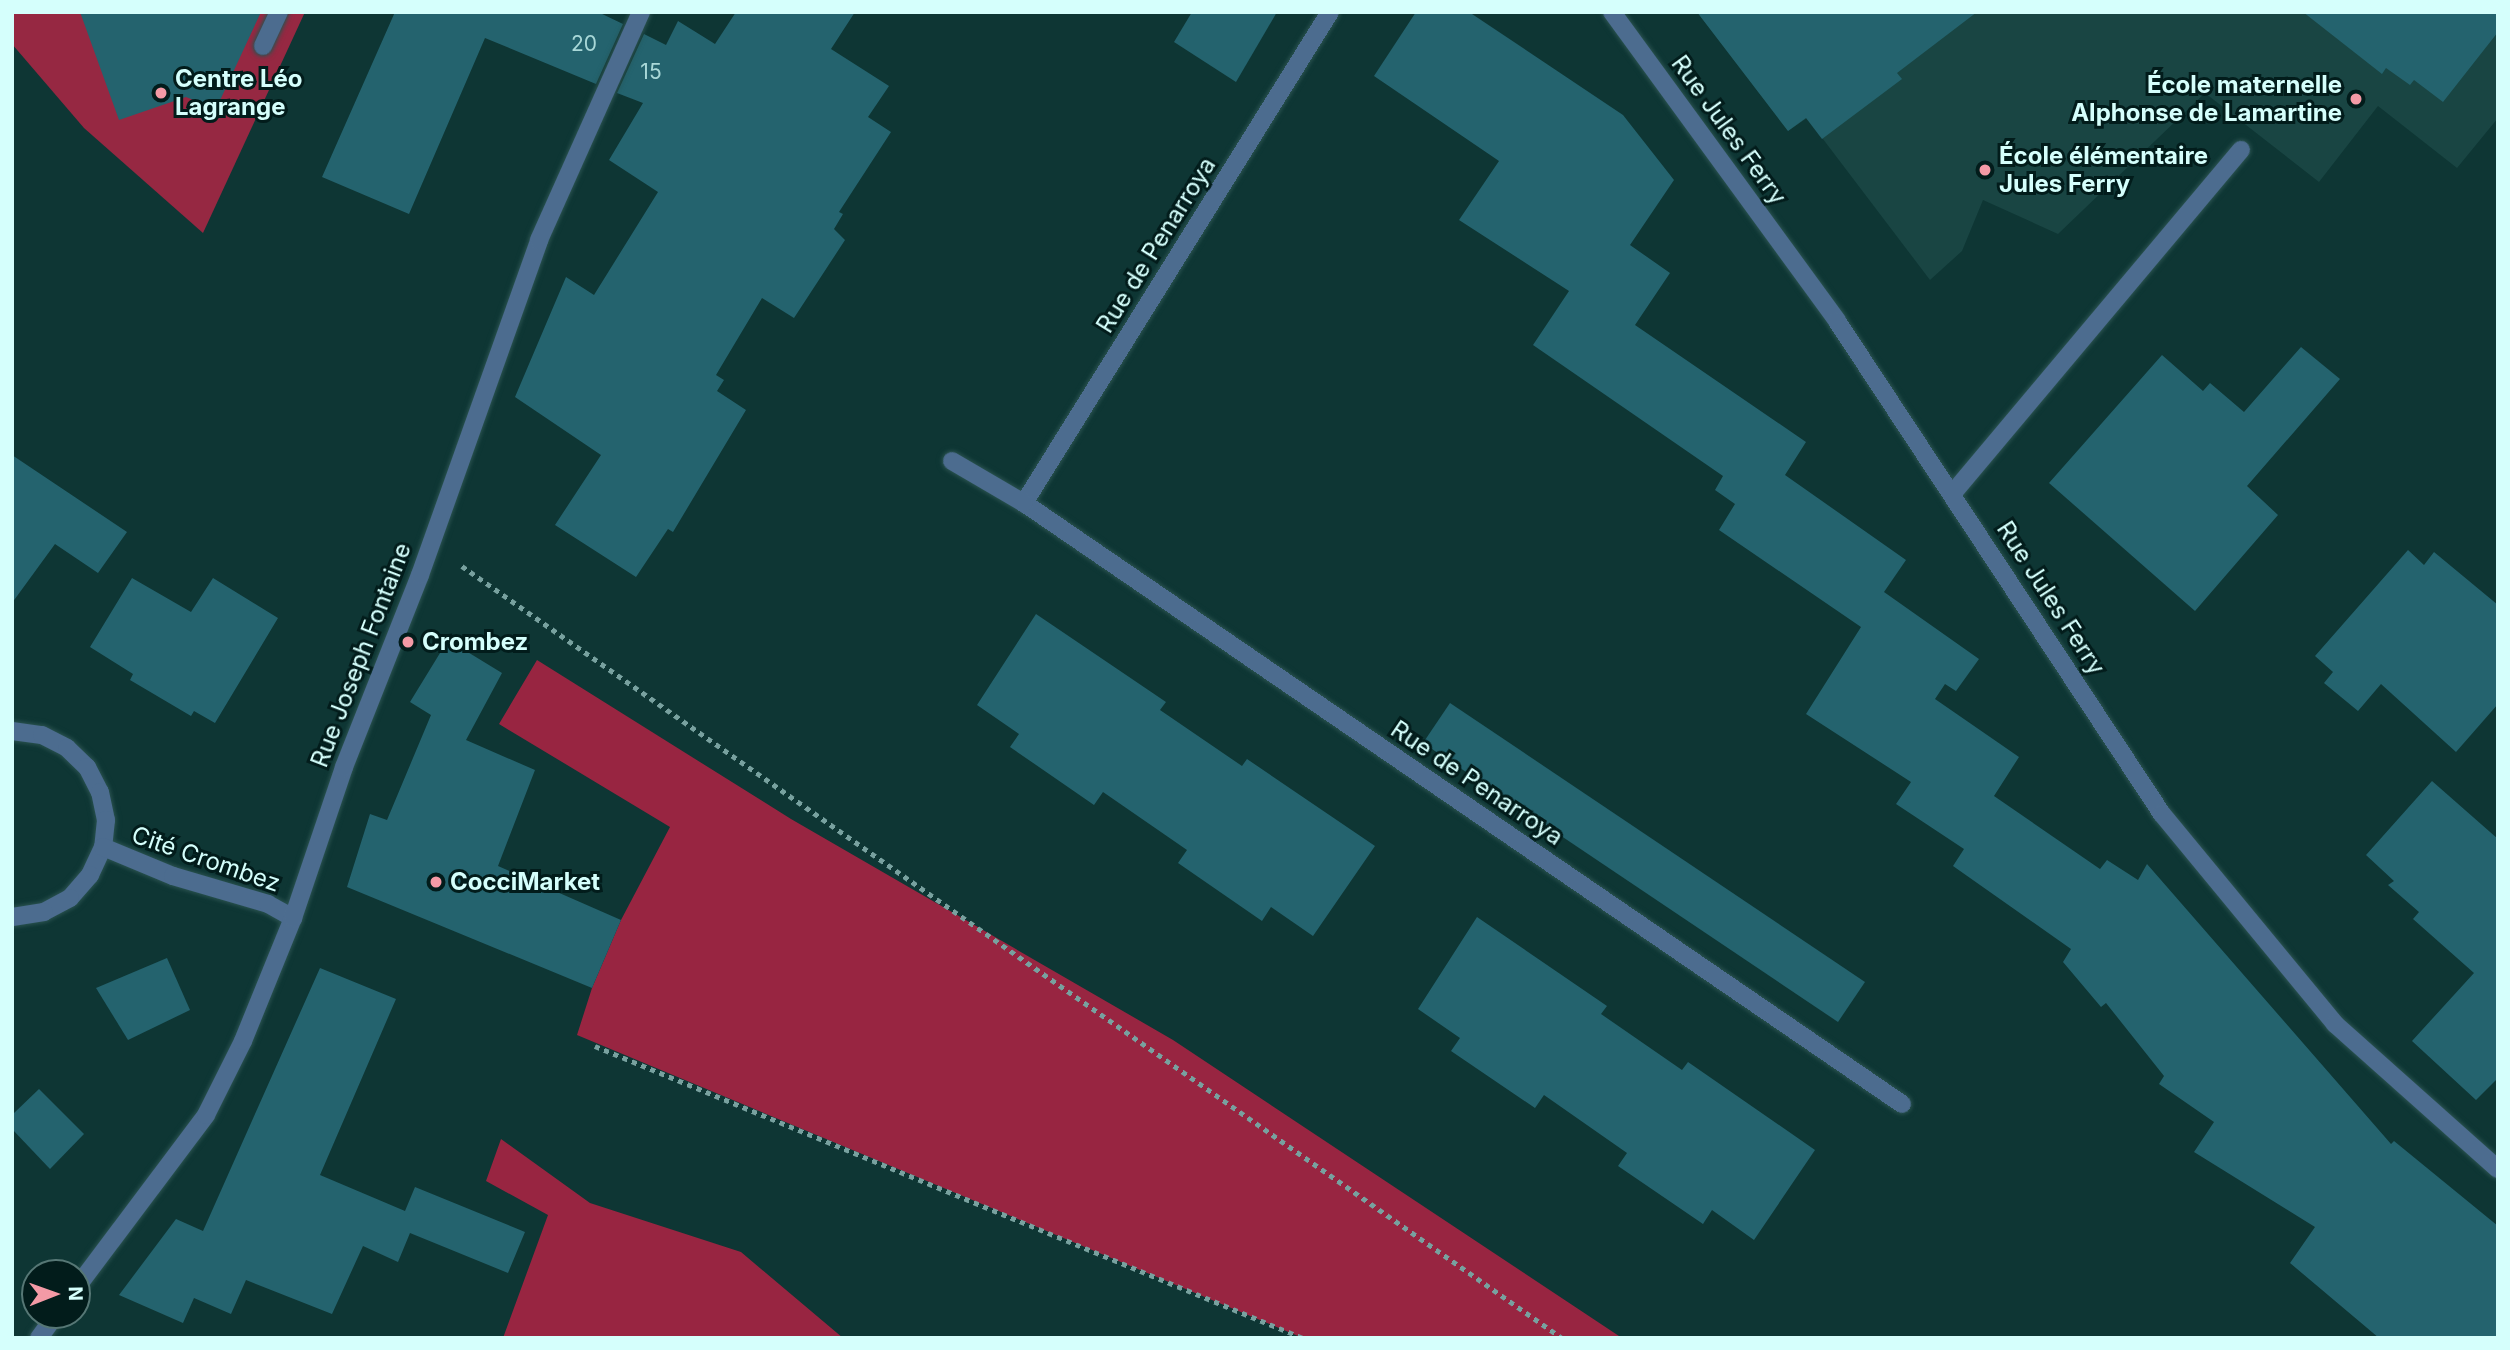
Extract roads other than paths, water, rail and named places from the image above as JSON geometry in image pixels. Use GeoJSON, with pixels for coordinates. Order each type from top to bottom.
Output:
{"type":"FeatureCollection","features":[{"type":"Feature","properties":{"kind":"street"},"geometry":{"type":"LineString","coordinates":[[263,47],[279,12]]}},
{"type":"Feature","properties":{"kind":"street","name":"Rue Joseph Fontaine"},"geometry":{"type":"LineString","coordinates":[[91,1268],[206,1115],[243,1041],[293,918],[344,767],[393,646],[539,240],[641,12]]}},
{"type":"Feature","properties":{"kind":"street","name":"Rue de Penarroya"},"geometry":{"type":"LineString","coordinates":[[1024,503],[1330,12]]}},
{"type":"Feature","properties":{"kind":"street","name":"Rue Jules Ferry"},"geometry":{"type":"LineString","coordinates":[[1612,12],[1837,321],[2162,814],[2335,1024],[2498,1169]]}},
{"type":"Feature","properties":{"kind":"street"},"geometry":{"type":"LineString","coordinates":[[1952,493],[2241,150]]}},
{"type":"Feature","properties":{"kind":"street","name":"Rue de Penarroya"},"geometry":{"type":"LineString","coordinates":[[952,461],[1024,503],[1902,1104]]}},
{"type":"Feature","properties":{"kind":"street","name":"Cité Crombez"},"geometry":{"type":"LineString","coordinates":[[12,731],[42,735],[67,748],[87,767],[100,792],[106,820],[103,847],[90,875],[71,898],[44,912],[12,917]]}},
{"type":"Feature","properties":{"kind":"street","name":"Cité Crombez"},"geometry":{"type":"LineString","coordinates":[[103,847],[173,876],[268,904],[293,918]]}},
{"type":"Feature","properties":{"kind":"place","name":"Centre Léo Lagrange"},"geometry":{"type":"Point","coordinates":[161,93]}},
{"type":"Feature","properties":{"kind":"place","name":"École maternelle Alphonse de Lamartine"},"geometry":{"type":"Point","coordinates":[2356,99]}},
{"type":"Feature","properties":{"kind":"place","name":"École élémentaire Jules Ferry"},"geometry":{"type":"Point","coordinates":[1985,170]}},
{"type":"Feature","properties":{"kind":"place","name":"Crombez"},"geometry":{"type":"Point","coordinates":[408,642]}},
{"type":"Feature","properties":{"kind":"place","name":"CocciMarket"},"geometry":{"type":"Point","coordinates":[436,882]}}]}
